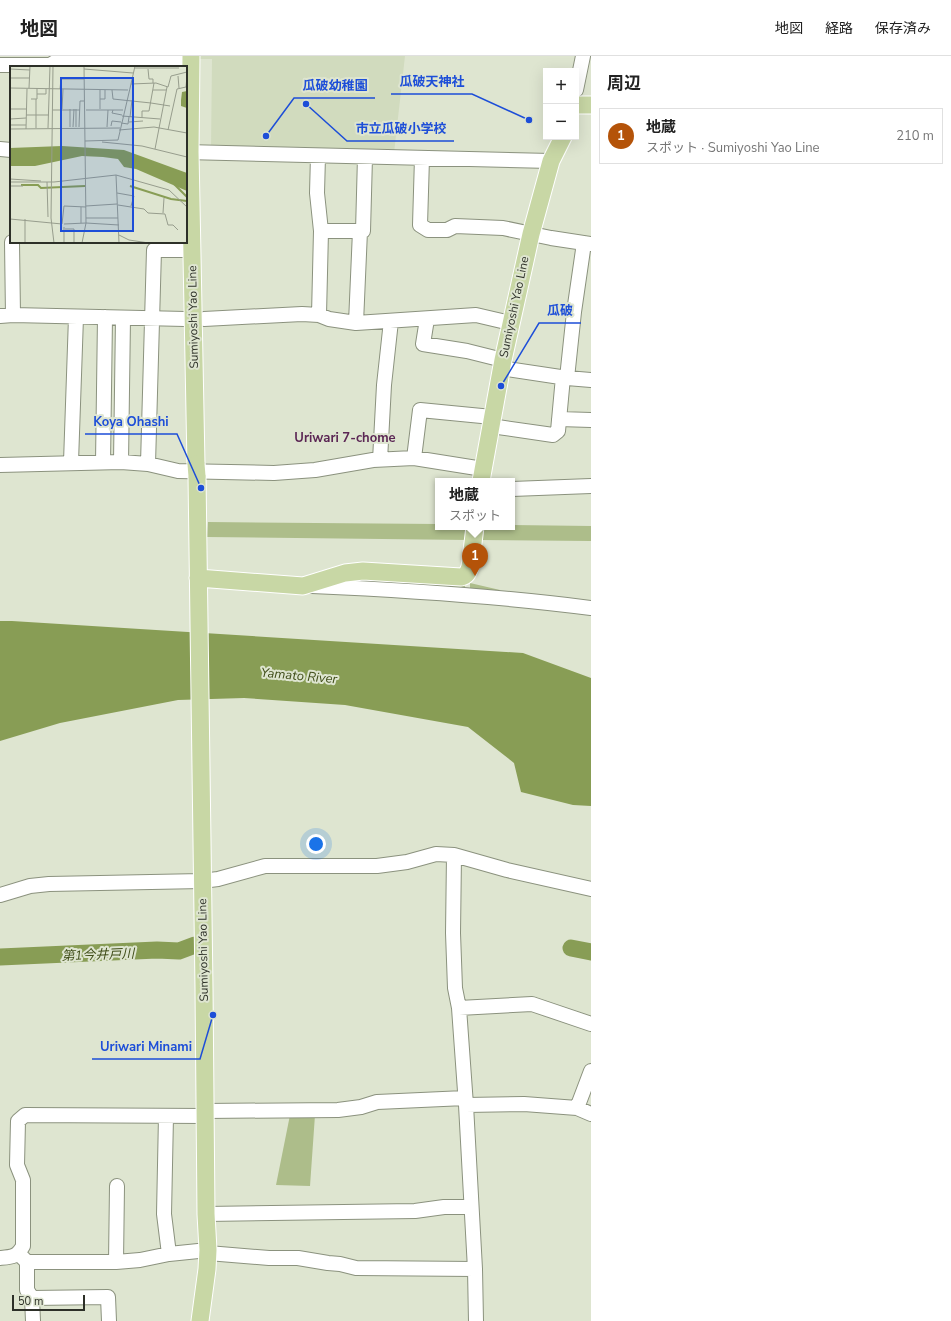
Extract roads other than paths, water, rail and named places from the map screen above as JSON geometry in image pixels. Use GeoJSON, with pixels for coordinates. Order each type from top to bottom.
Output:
{"type":"FeatureCollection","features":[{"type":"Feature","properties":{"kind":"main road","name":"Sumiyoshi Yao Line"},"geometry":{"type":"LineString","coordinates":[[191,60],[188,152],[192,250],[198,548],[206,1214],[208,1251],[200,1321]]}},
{"type":"Feature","properties":{"kind":"main road"},"geometry":{"type":"LineString","coordinates":[[579,105],[591,105]]}},
{"type":"Feature","properties":{"kind":"main road","name":"Sumiyoshi Yao Line"},"geometry":{"type":"LineString","coordinates":[[482,475],[510,324],[531,234],[551,161],[562,140]]}},
{"type":"Feature","properties":{"kind":"main road"},"geometry":{"type":"LineString","coordinates":[[198,581],[303,586],[345,573],[364,571],[465,576],[470,567],[475,530]]}},
{"type":"Feature","properties":{"kind":"street"},"geometry":{"type":"LineString","coordinates":[[579,75],[583,56]]}},
{"type":"Feature","properties":{"kind":"street"},"geometry":{"type":"LineString","coordinates":[[0,65],[50,65],[55,62],[191,60]]}},
{"type":"Feature","properties":{"kind":"street"},"geometry":{"type":"LineString","coordinates":[[188,152],[551,161]]}},
{"type":"Feature","properties":{"kind":"street"},"geometry":{"type":"LineString","coordinates":[[318,156],[317,193],[321,231],[319,315]]}},
{"type":"Feature","properties":{"kind":"street"},"geometry":{"type":"LineString","coordinates":[[321,231],[364,231],[365,157]]}},
{"type":"Feature","properties":{"kind":"street"},"geometry":{"type":"LineString","coordinates":[[414,458],[420,410],[492,422],[553,435],[558,431],[574,312],[587,243],[503,228],[455,226],[447,230],[428,230],[420,225],[422,158]]}},
{"type":"Feature","properties":{"kind":"street"},"geometry":{"type":"LineString","coordinates":[[356,323],[360,231]]}},
{"type":"Feature","properties":{"kind":"street"},"geometry":{"type":"LineString","coordinates":[[12,243],[7,315],[185,319]]}},
{"type":"Feature","properties":{"kind":"street"},"geometry":{"type":"LineString","coordinates":[[148,464],[154,250],[192,250]]}},
{"type":"Feature","properties":{"kind":"street"},"geometry":{"type":"LineString","coordinates":[[204,319],[302,314],[319,315],[329,319],[356,323],[476,315],[510,324]]}},
{"type":"Feature","properties":{"kind":"street"},"geometry":{"type":"LineString","coordinates":[[72,462],[76,316]]}},
{"type":"Feature","properties":{"kind":"street"},"geometry":{"type":"LineString","coordinates":[[103,462],[105,317]]}},
{"type":"Feature","properties":{"kind":"street"},"geometry":{"type":"LineString","coordinates":[[121,462],[123,318]]}},
{"type":"Feature","properties":{"kind":"street"},"geometry":{"type":"LineString","coordinates":[[427,319],[423,344],[468,351],[502,364],[565,377],[591,380]]}},
{"type":"Feature","properties":{"kind":"street"},"geometry":{"type":"LineString","coordinates":[[380,460],[384,385],[391,321]]}},
{"type":"Feature","properties":{"kind":"street"},"geometry":{"type":"LineString","coordinates":[[560,419],[591,420]]}},
{"type":"Feature","properties":{"kind":"street"},"geometry":{"type":"LineString","coordinates":[[0,465],[72,462],[121,462],[148,464],[178,471],[274,473],[315,470],[380,460],[414,458],[427,459],[482,475]]}},
{"type":"Feature","properties":{"kind":"street"},"geometry":{"type":"LineString","coordinates":[[515,489],[591,486]]}},
{"type":"Feature","properties":{"kind":"street"},"geometry":{"type":"LineString","coordinates":[[303,586],[467,594],[533,600],[591,608]]}},
{"type":"Feature","properties":{"kind":"street"},"geometry":{"type":"LineString","coordinates":[[0,895],[30,886],[49,884],[202,877],[218,879],[266,866],[378,866],[407,862],[436,854],[454,855],[507,870],[591,889]]}},
{"type":"Feature","properties":{"kind":"street"},"geometry":{"type":"LineString","coordinates":[[454,855],[453,934],[466,1101],[476,1321]]}},
{"type":"Feature","properties":{"kind":"street"},"geometry":{"type":"LineString","coordinates":[[459,1008],[532,1004],[591,1024]]}},
{"type":"Feature","properties":{"kind":"street"},"geometry":{"type":"LineString","coordinates":[[577,1108],[591,1071]]}},
{"type":"Feature","properties":{"kind":"street"},"geometry":{"type":"LineString","coordinates":[[32,1321],[32,1298],[27,1290],[23,1258],[23,1180],[17,1165],[18,1121],[25,1115],[166,1116],[338,1110],[362,1107],[377,1102],[466,1101],[577,1108],[591,1114]]}},
{"type":"Feature","properties":{"kind":"street"},"geometry":{"type":"LineString","coordinates":[[166,1116],[164,1214],[169,1254]]}},
{"type":"Feature","properties":{"kind":"street"},"geometry":{"type":"LineString","coordinates":[[116,1262],[117,1186]]}},
{"type":"Feature","properties":{"kind":"street"},"geometry":{"type":"LineString","coordinates":[[206,1214],[415,1211],[444,1207],[471,1207]]}},
{"type":"Feature","properties":{"kind":"street"},"geometry":{"type":"LineString","coordinates":[[0,1258],[13,1257],[116,1262],[140,1260],[169,1254],[208,1251],[269,1258],[298,1258],[340,1264],[356,1268],[474,1269]]}},
{"type":"Feature","properties":{"kind":"street"},"geometry":{"type":"LineString","coordinates":[[32,1298],[108,1297],[109,1321]]}},
{"type":"Feature","properties":{"kind":"water","name":"Yamato River"},"geometry":{"type":"Polygon","coordinates":[[[0,621],[523,653],[591,678],[591,806],[573,805],[521,792],[514,763],[468,727],[345,705],[244,698],[178,700],[60,723],[0,741],[0,621]]]}},
{"type":"Feature","properties":{"kind":"waterway","name":"第1今井戸川"},"geometry":{"type":"LineString","coordinates":[[0,957],[157,950],[179,951],[195,945]]}},
{"type":"Feature","properties":{"kind":"waterway","name":"第1今井戸川"},"geometry":{"type":"LineString","coordinates":[[571,948],[591,952]]}},
{"type":"Feature","properties":{"kind":"place","name":"市立瓜破小学校"},"geometry":{"type":"Point","coordinates":[306,104]}},
{"type":"Feature","properties":{"kind":"place","name":"瓜破天神社"},"geometry":{"type":"Point","coordinates":[529,120]}},
{"type":"Feature","properties":{"kind":"place","name":"瓜破幼稚園"},"geometry":{"type":"Point","coordinates":[266,136]}},
{"type":"Feature","properties":{"kind":"place","name":"瓜破"},"geometry":{"type":"Point","coordinates":[501,386]}},
{"type":"Feature","properties":{"kind":"place","name":"Koya Ohashi"},"geometry":{"type":"Point","coordinates":[201,488]}},
{"type":"Feature","properties":{"kind":"place","name":"地蔵"},"geometry":{"type":"Point","coordinates":[475,576]}},
{"type":"Feature","properties":{"kind":"place","name":"Uriwari Minami"},"geometry":{"type":"Point","coordinates":[213,1015]}},
{"type":"Feature","properties":{"kind":"district","name":"Uriwari 7-chome"},"geometry":{"type":"Point","coordinates":[345,437]}}]}
